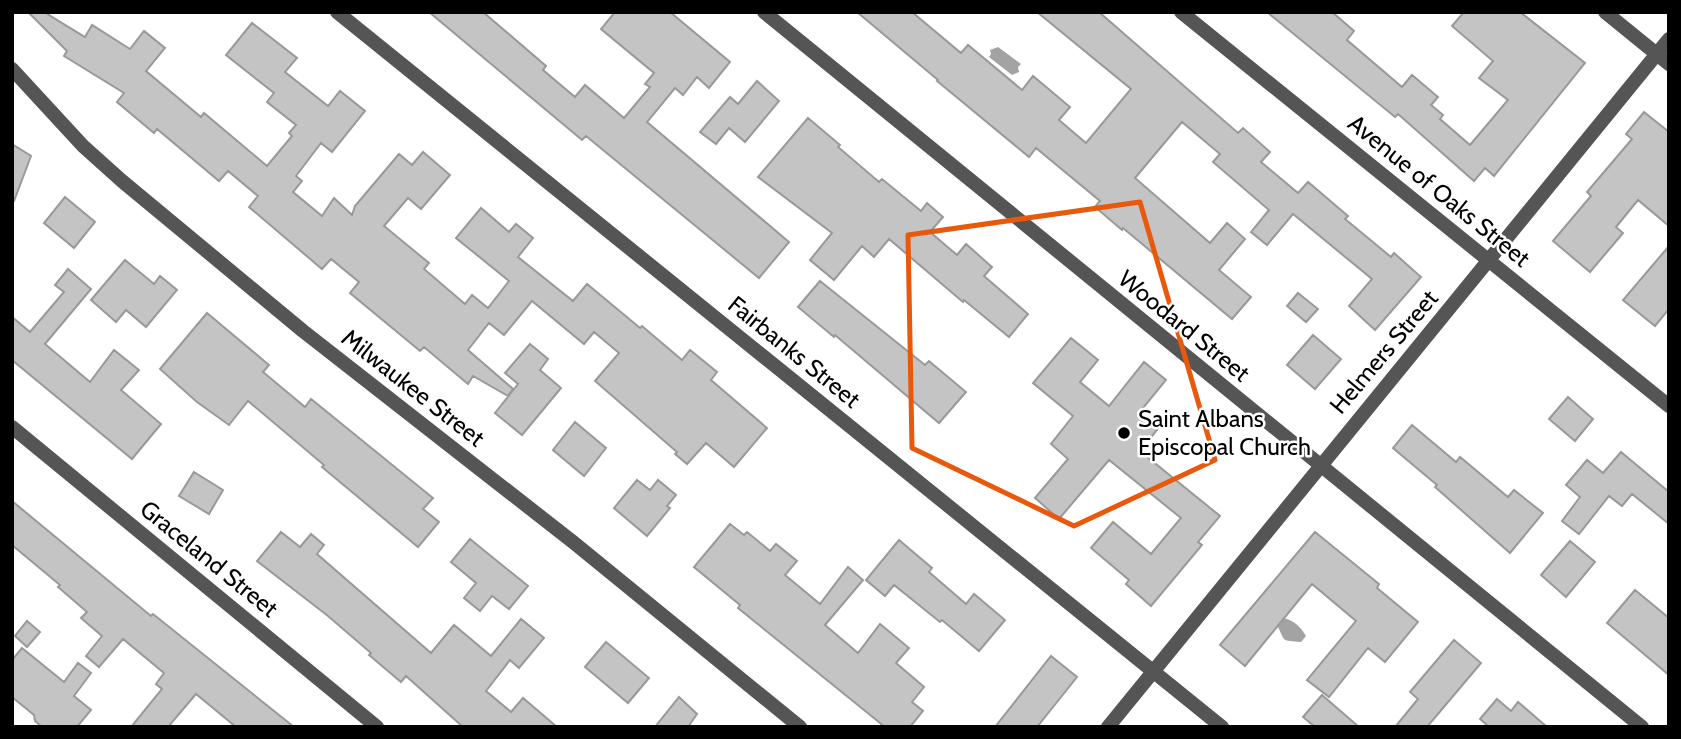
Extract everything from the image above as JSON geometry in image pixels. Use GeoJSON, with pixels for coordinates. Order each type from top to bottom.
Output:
{"type":"FeatureCollection","features":[{"type":"Feature","properties":{"kind":"street","name":"Fairbanks Street"},"geometry":{"type":"LineString","coordinates":[[337,12],[1222,727]]}},
{"type":"Feature","properties":{"kind":"street","name":"Woodard Street"},"geometry":{"type":"LineString","coordinates":[[764,12],[1642,727]]}},
{"type":"Feature","properties":{"kind":"street","name":"Avenue of Oaks Street"},"geometry":{"type":"LineString","coordinates":[[1181,12],[1669,406]]}},
{"type":"Feature","properties":{"kind":"street"},"geometry":{"type":"LineString","coordinates":[[1605,12],[1669,64]]}},
{"type":"Feature","properties":{"kind":"street","name":"Helmers Street"},"geometry":{"type":"LineString","coordinates":[[1108,727],[1669,39]]}},
{"type":"Feature","properties":{"kind":"street","name":"Milwaukee Street"},"geometry":{"type":"LineString","coordinates":[[12,69],[83,146],[122,181],[299,328],[580,547],[800,727]]}},
{"type":"Feature","properties":{"kind":"street","name":"Graceland Street"},"geometry":{"type":"LineString","coordinates":[[12,427],[377,727]]}},
{"type":"Feature","properties":{"kind":"highlighted area"},"geometry":{"type":"Polygon","coordinates":[[[1140,202],[1215,460],[1074,526],[912,448],[908,235],[1140,202]]]}},
{"type":"Feature","properties":{"kind":"shaded area"},"geometry":{"type":"Polygon","coordinates":[[[998,47],[1021,64],[1018,67],[1019,72],[1012,75],[989,57],[990,50],[998,47]]]}},
{"type":"Feature","properties":{"kind":"shaded area"},"geometry":{"type":"Polygon","coordinates":[[[1283,618],[1294,622],[1302,630],[1306,636],[1301,642],[1287,641],[1284,638],[1278,627],[1283,618]]]}},
{"type":"Feature","properties":{"kind":"building"},"geometry":{"type":"Polygon","coordinates":[[[28,12],[44,12],[85,37],[92,25],[130,49],[144,31],[165,48],[146,71],[201,117],[204,113],[267,166],[292,136],[289,133],[296,125],[267,102],[274,93],[226,55],[252,23],[297,58],[285,72],[328,106],[340,91],[365,111],[332,152],[321,143],[296,176],[302,181],[293,192],[322,216],[334,198],[352,215],[355,206],[399,154],[412,165],[423,152],[450,175],[421,209],[408,198],[384,226],[429,263],[424,269],[465,304],[472,295],[488,308],[509,281],[456,238],[481,208],[509,232],[516,224],[533,238],[518,257],[573,301],[587,284],[682,360],[690,350],[717,372],[711,380],[767,428],[734,467],[706,443],[687,464],[675,454],[677,452],[595,381],[619,353],[594,332],[584,344],[532,301],[504,335],[489,323],[468,350],[513,389],[508,396],[473,376],[468,384],[424,347],[420,351],[350,293],[359,282],[331,259],[322,269],[249,207],[258,196],[228,171],[219,181],[157,129],[154,133],[117,102],[124,93],[64,56],[67,51],[28,12]]]}},
{"type":"Feature","properties":{"kind":"building"},"geometry":{"type":"Polygon","coordinates":[[[429,12],[483,12],[546,66],[543,70],[575,97],[585,85],[624,118],[650,87],[645,84],[654,73],[601,29],[615,12],[670,12],[730,62],[709,88],[697,77],[683,95],[675,88],[647,122],[789,242],[759,278],[586,136],[582,140],[429,12]]]}},
{"type":"Feature","properties":{"kind":"building"},"geometry":{"type":"Polygon","coordinates":[[[857,12],[912,12],[961,53],[968,45],[1022,90],[1033,76],[1070,107],[1059,120],[1086,143],[1131,89],[1037,12],[1099,12],[1238,133],[1243,128],[1270,152],[1261,162],[1298,193],[1308,182],[1348,216],[1345,219],[1391,257],[1394,253],[1421,277],[1375,330],[1349,306],[1372,279],[1293,214],[1267,245],[1251,232],[1269,210],[1213,162],[1220,154],[1182,122],[1135,178],[1210,243],[1227,223],[1245,239],[1219,270],[1251,297],[1232,319],[1095,207],[1100,201],[1036,148],[1029,157],[857,12]]]}},
{"type":"Feature","properties":{"kind":"building"},"geometry":{"type":"Polygon","coordinates":[[[1267,12],[1332,12],[1354,31],[1347,40],[1402,87],[1412,75],[1438,97],[1431,105],[1443,115],[1440,119],[1470,145],[1508,100],[1479,78],[1493,61],[1452,26],[1464,12],[1520,12],[1585,63],[1494,176],[1485,168],[1474,181],[1398,114],[1395,117],[1267,12]]]}},
{"type":"Feature","properties":{"kind":"building"},"geometry":{"type":"Polygon","coordinates":[[[757,81],[779,101],[745,142],[729,128],[716,144],[700,132],[730,97],[738,104],[757,81]]]}},
{"type":"Feature","properties":{"kind":"building"},"geometry":{"type":"Polygon","coordinates":[[[1644,112],[1669,132],[1669,226],[1638,200],[1616,227],[1623,233],[1590,272],[1553,241],[1591,196],[1587,192],[1632,139],[1626,134],[1644,112]]]}},
{"type":"Feature","properties":{"kind":"building"},"geometry":{"type":"Polygon","coordinates":[[[808,118],[879,182],[882,179],[921,211],[927,203],[943,217],[930,232],[957,255],[966,244],[992,267],[984,276],[1028,314],[1009,337],[889,239],[874,257],[862,246],[834,280],[810,260],[832,233],[758,177],[808,118]]]}},
{"type":"Feature","properties":{"kind":"building"},"geometry":{"type":"Polygon","coordinates":[[[12,144],[31,156],[14,201],[12,201],[12,144]]]}},
{"type":"Feature","properties":{"kind":"building"},"geometry":{"type":"Polygon","coordinates":[[[65,197],[95,222],[74,248],[44,223],[65,197]]]}},
{"type":"Feature","properties":{"kind":"building"},"geometry":{"type":"Polygon","coordinates":[[[1669,246],[1669,309],[1655,326],[1623,300],[1669,246]]]}},
{"type":"Feature","properties":{"kind":"building"},"geometry":{"type":"Polygon","coordinates":[[[125,260],[154,284],[160,276],[177,290],[146,327],[126,310],[116,322],[91,300],[125,260]]]}},
{"type":"Feature","properties":{"kind":"building"},"geometry":{"type":"Polygon","coordinates":[[[68,269],[91,289],[45,344],[90,382],[114,350],[139,370],[121,390],[161,424],[132,459],[12,360],[12,317],[30,332],[64,292],[55,285],[68,269]]]}},
{"type":"Feature","properties":{"kind":"building"},"geometry":{"type":"Polygon","coordinates":[[[820,281],[925,365],[929,361],[966,392],[939,423],[798,307],[820,281]]]}},
{"type":"Feature","properties":{"kind":"building"},"geometry":{"type":"Polygon","coordinates":[[[1298,293],[1318,309],[1306,322],[1287,306],[1298,293]]]}},
{"type":"Feature","properties":{"kind":"building"},"geometry":{"type":"Polygon","coordinates":[[[207,313],[269,365],[263,372],[305,407],[311,399],[433,498],[423,509],[439,522],[418,547],[248,401],[229,425],[197,402],[160,369],[207,313]]]}},
{"type":"Feature","properties":{"kind":"building"},"geometry":{"type":"Polygon","coordinates":[[[1313,335],[1341,359],[1315,389],[1287,365],[1313,335]]]}},
{"type":"Feature","properties":{"kind":"building"},"geometry":{"type":"Polygon","coordinates":[[[1071,338],[1098,360],[1080,382],[1109,406],[1144,362],[1166,380],[1138,414],[1157,430],[1140,451],[1220,516],[1198,542],[1202,545],[1151,606],[1126,584],[1129,580],[1091,548],[1113,522],[1151,554],[1181,518],[1109,460],[1059,519],[1035,498],[1068,459],[1051,444],[1073,416],[1033,383],[1071,338]]]}},
{"type":"Feature","properties":{"kind":"building"},"geometry":{"type":"Polygon","coordinates":[[[530,344],[548,359],[540,370],[561,388],[522,435],[495,413],[518,384],[505,373],[530,344]]]}},
{"type":"Feature","properties":{"kind":"building"},"geometry":{"type":"Polygon","coordinates":[[[1568,397],[1593,419],[1575,441],[1549,419],[1568,397]]]}},
{"type":"Feature","properties":{"kind":"building"},"geometry":{"type":"Polygon","coordinates":[[[575,422],[606,448],[584,476],[553,450],[575,422]]]}},
{"type":"Feature","properties":{"kind":"building"},"geometry":{"type":"Polygon","coordinates":[[[1412,425],[1456,462],[1460,457],[1508,497],[1514,490],[1543,513],[1510,553],[1393,448],[1412,425]]]}},
{"type":"Feature","properties":{"kind":"building"},"geometry":{"type":"Polygon","coordinates":[[[1621,452],[1669,492],[1669,524],[1632,494],[1622,506],[1609,496],[1579,534],[1562,521],[1580,497],[1566,485],[1587,460],[1603,473],[1621,452]]]}},
{"type":"Feature","properties":{"kind":"building"},"geometry":{"type":"Polygon","coordinates":[[[194,472],[223,490],[209,514],[179,496],[194,472]]]}},
{"type":"Feature","properties":{"kind":"building"},"geometry":{"type":"Polygon","coordinates":[[[637,480],[650,490],[658,480],[676,495],[667,506],[670,508],[647,536],[614,508],[637,480]]]}},
{"type":"Feature","properties":{"kind":"building"},"geometry":{"type":"Polygon","coordinates":[[[12,501],[151,616],[153,614],[294,727],[236,727],[196,694],[168,727],[131,727],[162,689],[156,684],[164,673],[123,639],[99,667],[86,656],[102,636],[81,618],[87,612],[58,587],[60,585],[12,545],[12,501]]]}},
{"type":"Feature","properties":{"kind":"building"},"geometry":{"type":"Polygon","coordinates":[[[730,524],[744,535],[747,532],[770,551],[776,544],[797,561],[785,575],[820,604],[848,567],[863,580],[825,625],[858,653],[880,624],[909,648],[896,663],[924,687],[912,702],[923,711],[910,727],[885,727],[738,608],[740,605],[694,567],[730,524]]]}},
{"type":"Feature","properties":{"kind":"building"},"geometry":{"type":"Polygon","coordinates":[[[281,532],[300,547],[311,534],[324,545],[317,554],[431,653],[454,625],[491,656],[521,619],[544,638],[519,668],[510,660],[486,691],[511,712],[523,698],[557,727],[463,727],[406,676],[401,682],[328,616],[257,561],[281,532]]]}},
{"type":"Feature","properties":{"kind":"building"},"geometry":{"type":"Polygon","coordinates":[[[1315,532],[1379,584],[1377,588],[1418,622],[1385,662],[1368,648],[1329,697],[1307,680],[1356,621],[1312,584],[1245,666],[1220,645],[1315,532]]]}},
{"type":"Feature","properties":{"kind":"building"},"geometry":{"type":"Polygon","coordinates":[[[470,539],[528,586],[509,609],[492,596],[480,611],[464,598],[476,583],[451,562],[470,539]]]}},
{"type":"Feature","properties":{"kind":"building"},"geometry":{"type":"Polygon","coordinates":[[[899,540],[932,568],[929,572],[966,604],[974,594],[1005,620],[979,651],[894,585],[885,596],[866,580],[899,540]]]}},
{"type":"Feature","properties":{"kind":"building"},"geometry":{"type":"Polygon","coordinates":[[[1570,541],[1595,562],[1566,597],[1541,575],[1570,541]]]}},
{"type":"Feature","properties":{"kind":"building"},"geometry":{"type":"Polygon","coordinates":[[[1635,590],[1669,618],[1669,675],[1607,623],[1635,590]]]}},
{"type":"Feature","properties":{"kind":"building"},"geometry":{"type":"Polygon","coordinates":[[[27,621],[40,632],[27,647],[15,636],[27,621]]]}},
{"type":"Feature","properties":{"kind":"building"},"geometry":{"type":"Polygon","coordinates":[[[1454,640],[1481,663],[1427,727],[1395,727],[1418,699],[1410,692],[1454,640]]]}},
{"type":"Feature","properties":{"kind":"building"},"geometry":{"type":"Polygon","coordinates":[[[606,642],[649,678],[628,703],[585,667],[606,642]]]}},
{"type":"Feature","properties":{"kind":"building"},"geometry":{"type":"Polygon","coordinates":[[[22,648],[64,682],[78,663],[91,673],[74,696],[91,710],[77,727],[42,727],[35,721],[34,715],[12,697],[12,660],[22,648]]]}},
{"type":"Feature","properties":{"kind":"building"},"geometry":{"type":"Polygon","coordinates":[[[1051,656],[1077,677],[1037,727],[995,727],[1051,656]]]}},
{"type":"Feature","properties":{"kind":"building"},"geometry":{"type":"Polygon","coordinates":[[[1322,695],[1359,727],[1315,727],[1303,717],[1322,695]]]}},
{"type":"Feature","properties":{"kind":"building"},"geometry":{"type":"Polygon","coordinates":[[[679,697],[697,714],[688,727],[655,727],[679,697]]]}},
{"type":"Feature","properties":{"kind":"building"},"geometry":{"type":"Polygon","coordinates":[[[1497,699],[1511,711],[1518,702],[1547,727],[1489,727],[1480,719],[1497,699]]]}},
{"type":"Feature","properties":{"kind":"place","name":"Saint Albans Episcopal Church"},"geometry":{"type":"Point","coordinates":[1124,433]}}]}
